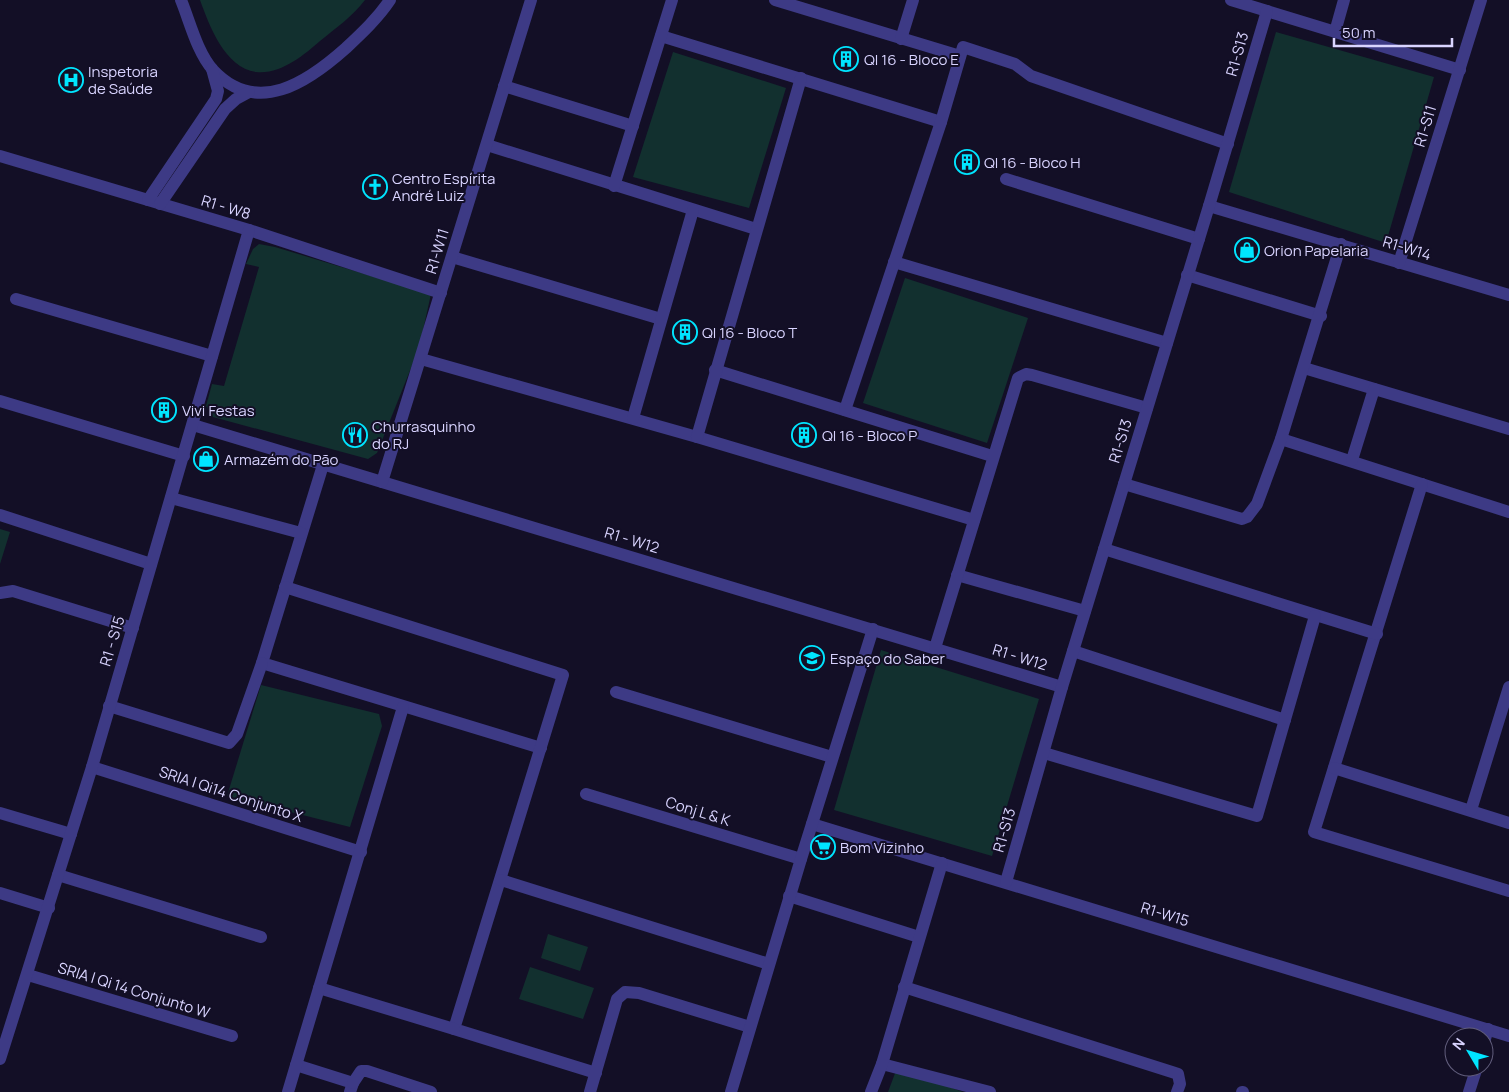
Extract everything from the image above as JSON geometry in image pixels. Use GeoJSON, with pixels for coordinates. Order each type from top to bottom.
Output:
{"type":"FeatureCollection","features":[{"type":"Feature","properties":{"kind":"street"},"geometry":{"type":"LineString","coordinates":[[154,202],[216,99],[218,91],[212,69],[198,45],[181,0]]}},
{"type":"Feature","properties":{"kind":"street"},"geometry":{"type":"LineString","coordinates":[[212,69],[228,83],[248,92],[271,92],[292,87],[327,64],[361,34],[390,0]]}},
{"type":"Feature","properties":{"kind":"street","name":"R1-W11"},"geometry":{"type":"LineString","coordinates":[[382,482],[531,0]]}},
{"type":"Feature","properties":{"kind":"street"},"geometry":{"type":"LineString","coordinates":[[614,186],[672,0]]}},
{"type":"Feature","properties":{"kind":"street"},"geometry":{"type":"LineString","coordinates":[[775,0],[960,56]]}},
{"type":"Feature","properties":{"kind":"street"},"geometry":{"type":"LineString","coordinates":[[901,39],[913,0]]}},
{"type":"Feature","properties":{"kind":"street"},"geometry":{"type":"LineString","coordinates":[[1231,0],[1460,70]]}},
{"type":"Feature","properties":{"kind":"street"},"geometry":{"type":"LineString","coordinates":[[1335,32],[1344,0]]}},
{"type":"Feature","properties":{"kind":"street","name":"R1-S11"},"geometry":{"type":"LineString","coordinates":[[1399,262],[1481,0]]}},
{"type":"Feature","properties":{"kind":"street","name":"R1-S13"},"geometry":{"type":"LineString","coordinates":[[1006,882],[1062,687],[1267,11]]}},
{"type":"Feature","properties":{"kind":"street"},"geometry":{"type":"LineString","coordinates":[[662,36],[940,122]]}},
{"type":"Feature","properties":{"kind":"street"},"geometry":{"type":"LineString","coordinates":[[845,410],[963,47],[1018,65],[1031,76],[1228,144]]}},
{"type":"Feature","properties":{"kind":"street"},"geometry":{"type":"LineString","coordinates":[[697,437],[801,78]]}},
{"type":"Feature","properties":{"kind":"street"},"geometry":{"type":"LineString","coordinates":[[504,86],[633,126]]}},
{"type":"Feature","properties":{"kind":"street"},"geometry":{"type":"LineString","coordinates":[[154,202],[225,109],[236,98],[248,92]]}},
{"type":"Feature","properties":{"kind":"street"},"geometry":{"type":"LineString","coordinates":[[487,145],[756,229]]}},
{"type":"Feature","properties":{"kind":"street","name":"R1 - W8"},"geometry":{"type":"LineString","coordinates":[[0,156],[249,230],[441,293]]}},
{"type":"Feature","properties":{"kind":"street"},"geometry":{"type":"LineString","coordinates":[[1006,179],[1199,239]]}},
{"type":"Feature","properties":{"kind":"street","name":"R1-W14"},"geometry":{"type":"LineString","coordinates":[[1209,206],[1509,295]]}},
{"type":"Feature","properties":{"kind":"street"},"geometry":{"type":"LineString","coordinates":[[633,418],[693,210]]}},
{"type":"Feature","properties":{"kind":"street","name":"R1 - S15"},"geometry":{"type":"LineString","coordinates":[[0,1059],[92,767],[249,230]]}},
{"type":"Feature","properties":{"kind":"street"},"geometry":{"type":"LineString","coordinates":[[1124,484],[1242,519],[1247,517],[1257,504],[1281,439],[1321,316],[1341,244]]}},
{"type":"Feature","properties":{"kind":"street"},"geometry":{"type":"LineString","coordinates":[[452,256],[661,319]]}},
{"type":"Feature","properties":{"kind":"street"},"geometry":{"type":"LineString","coordinates":[[894,262],[1166,343]]}},
{"type":"Feature","properties":{"kind":"street"},"geometry":{"type":"LineString","coordinates":[[1188,275],[1321,316]]}},
{"type":"Feature","properties":{"kind":"street"},"geometry":{"type":"LineString","coordinates":[[16,299],[212,356]]}},
{"type":"Feature","properties":{"kind":"street"},"geometry":{"type":"LineString","coordinates":[[421,358],[633,418],[974,520]]}},
{"type":"Feature","properties":{"kind":"street"},"geometry":{"type":"LineString","coordinates":[[1304,368],[1509,429]]}},
{"type":"Feature","properties":{"kind":"street"},"geometry":{"type":"LineString","coordinates":[[715,370],[992,456]]}},
{"type":"Feature","properties":{"kind":"street"},"geometry":{"type":"LineString","coordinates":[[935,648],[992,456],[1018,378],[1026,374],[1147,408]]}},
{"type":"Feature","properties":{"kind":"street"},"geometry":{"type":"LineString","coordinates":[[1352,460],[1374,389]]}},
{"type":"Feature","properties":{"kind":"street"},"geometry":{"type":"LineString","coordinates":[[0,401],[184,456]]}},
{"type":"Feature","properties":{"kind":"street","name":"R1 - W12"},"geometry":{"type":"LineString","coordinates":[[193,425],[1062,687]]}},
{"type":"Feature","properties":{"kind":"street"},"geometry":{"type":"LineString","coordinates":[[1281,439],[1352,460],[1509,512]]}},
{"type":"Feature","properties":{"kind":"street"},"geometry":{"type":"LineString","coordinates":[[109,706],[230,743],[237,734],[262,663],[323,465]]}},
{"type":"Feature","properties":{"kind":"street"},"geometry":{"type":"LineString","coordinates":[[1422,484],[1314,832],[1509,891]]}},
{"type":"Feature","properties":{"kind":"street"},"geometry":{"type":"LineString","coordinates":[[171,498],[302,533]]}},
{"type":"Feature","properties":{"kind":"street"},"geometry":{"type":"LineString","coordinates":[[0,515],[152,564]]}},
{"type":"Feature","properties":{"kind":"street"},"geometry":{"type":"LineString","coordinates":[[1104,549],[1377,634]]}},
{"type":"Feature","properties":{"kind":"street"},"geometry":{"type":"LineString","coordinates":[[957,575],[1085,611]]}},
{"type":"Feature","properties":{"kind":"street"},"geometry":{"type":"LineString","coordinates":[[285,587],[563,675],[502,880],[454,1028]]}},
{"type":"Feature","properties":{"kind":"street"},"geometry":{"type":"LineString","coordinates":[[0,593],[4,590],[13,591],[133,628]]}},
{"type":"Feature","properties":{"kind":"street"},"geometry":{"type":"LineString","coordinates":[[1044,753],[1257,816],[1316,616]]}},
{"type":"Feature","properties":{"kind":"street"},"geometry":{"type":"LineString","coordinates":[[731,1092],[800,859],[873,629]]}},
{"type":"Feature","properties":{"kind":"street"},"geometry":{"type":"LineString","coordinates":[[1073,651],[1285,720]]}},
{"type":"Feature","properties":{"kind":"street"},"geometry":{"type":"LineString","coordinates":[[262,663],[541,748]]}},
{"type":"Feature","properties":{"kind":"street"},"geometry":{"type":"LineString","coordinates":[[1471,810],[1509,687]]}},
{"type":"Feature","properties":{"kind":"street"},"geometry":{"type":"LineString","coordinates":[[616,692],[832,757]]}},
{"type":"Feature","properties":{"kind":"street"},"geometry":{"type":"LineString","coordinates":[[288,1092],[403,706]]}},
{"type":"Feature","properties":{"kind":"street","name":"SRIA I Qi14 Conjunto X"},"geometry":{"type":"LineString","coordinates":[[92,767],[361,852]]}},
{"type":"Feature","properties":{"kind":"street"},"geometry":{"type":"LineString","coordinates":[[1334,768],[1509,822]]}},
{"type":"Feature","properties":{"kind":"street","name":"Conj L & K"},"geometry":{"type":"LineString","coordinates":[[586,794],[800,859]]}},
{"type":"Feature","properties":{"kind":"street"},"geometry":{"type":"LineString","coordinates":[[0,813],[71,834]]}},
{"type":"Feature","properties":{"kind":"street","name":"R1-W15"},"geometry":{"type":"LineString","coordinates":[[812,824],[1481,1027]]}},
{"type":"Feature","properties":{"kind":"street"},"geometry":{"type":"LineString","coordinates":[[870,1092],[882,1064],[942,863]]}},
{"type":"Feature","properties":{"kind":"street"},"geometry":{"type":"LineString","coordinates":[[58,875],[261,937]]}},
{"type":"Feature","properties":{"kind":"street"},"geometry":{"type":"LineString","coordinates":[[502,880],[769,964]]}},
{"type":"Feature","properties":{"kind":"street"},"geometry":{"type":"LineString","coordinates":[[0,893],[49,908]]}},
{"type":"Feature","properties":{"kind":"street"},"geometry":{"type":"LineString","coordinates":[[789,896],[919,937]]}},
{"type":"Feature","properties":{"kind":"street","name":"SRIA I Qi 14 Conjunto W"},"geometry":{"type":"LineString","coordinates":[[28,975],[232,1036]]}},
{"type":"Feature","properties":{"kind":"street"},"geometry":{"type":"LineString","coordinates":[[904,987],[1178,1074],[1180,1079],[1177,1092]]}},
{"type":"Feature","properties":{"kind":"street"},"geometry":{"type":"LineString","coordinates":[[319,988],[596,1073]]}},
{"type":"Feature","properties":{"kind":"street"},"geometry":{"type":"LineString","coordinates":[[590,1092],[618,999],[624,992],[639,993],[750,1027]]}},
{"type":"Feature","properties":{"kind":"street","name":"R1-W15"},"geometry":{"type":"LineString","coordinates":[[1494,1031],[1509,1036]]}},
{"type":"Feature","properties":{"kind":"street"},"geometry":{"type":"LineString","coordinates":[[882,1064],[990,1092]]}},
{"type":"Feature","properties":{"kind":"street"},"geometry":{"type":"LineString","coordinates":[[296,1065],[351,1088],[357,1074],[361,1071],[367,1071],[431,1092]]}},
{"type":"Feature","properties":{"kind":"street"},"geometry":{"type":"LineString","coordinates":[[1469,1092],[1474,1077]]}},
{"type":"Feature","properties":{"kind":"green space"},"geometry":{"type":"Polygon","coordinates":[[[200,0],[365,0],[344,22],[299,58],[274,70],[256,72],[245,69],[235,63],[227,54],[208,21],[200,0]]]}},
{"type":"Feature","properties":{"kind":"green space"},"geometry":{"type":"Polygon","coordinates":[[[1276,32],[1434,77],[1386,243],[1229,192],[1276,32]]]}},
{"type":"Feature","properties":{"kind":"green space"},"geometry":{"type":"Polygon","coordinates":[[[673,52],[786,88],[749,208],[633,177],[673,52]]]}},
{"type":"Feature","properties":{"kind":"green space"},"geometry":{"type":"Polygon","coordinates":[[[259,244],[275,247],[431,294],[419,348],[377,453],[368,459],[213,417],[206,406],[212,384],[224,386],[259,267],[246,264],[253,249],[259,244]]]}},
{"type":"Feature","properties":{"kind":"green space"},"geometry":{"type":"Polygon","coordinates":[[[905,278],[1028,318],[987,443],[863,403],[905,278]]]}},
{"type":"Feature","properties":{"kind":"green space"},"geometry":{"type":"Polygon","coordinates":[[[0,529],[10,532],[0,564],[0,529]]]}},
{"type":"Feature","properties":{"kind":"green space"},"geometry":{"type":"Polygon","coordinates":[[[881,650],[1039,699],[992,856],[834,810],[881,650]]]}},
{"type":"Feature","properties":{"kind":"green space"},"geometry":{"type":"Polygon","coordinates":[[[261,685],[379,714],[382,726],[350,827],[227,796],[261,685]]]}},
{"type":"Feature","properties":{"kind":"green space"},"geometry":{"type":"Polygon","coordinates":[[[548,934],[588,947],[580,971],[541,958],[548,934]]]}},
{"type":"Feature","properties":{"kind":"green space"},"geometry":{"type":"Polygon","coordinates":[[[530,967],[594,988],[583,1019],[519,999],[530,967]]]}},
{"type":"Feature","properties":{"kind":"green space"},"geometry":{"type":"Polygon","coordinates":[[[897,1068],[963,1092],[888,1092],[897,1068]]]}},
{"type":"Feature","properties":{"kind":"place","name":"QI 16 - Bloco E"},"geometry":{"type":"Point","coordinates":[846,59]}},
{"type":"Feature","properties":{"kind":"place","name":"Inspetoria de Saúde"},"geometry":{"type":"Point","coordinates":[71,80]}},
{"type":"Feature","properties":{"kind":"place","name":"QI 16 - Bloco H"},"geometry":{"type":"Point","coordinates":[967,162]}},
{"type":"Feature","properties":{"kind":"place","name":"Centro Espírita André Luiz"},"geometry":{"type":"Point","coordinates":[375,187]}},
{"type":"Feature","properties":{"kind":"place","name":"Orion Papelaria"},"geometry":{"type":"Point","coordinates":[1247,250]}},
{"type":"Feature","properties":{"kind":"place","name":"QI 16 - Bloco T"},"geometry":{"type":"Point","coordinates":[685,332]}},
{"type":"Feature","properties":{"kind":"place","name":"Vivi Festas"},"geometry":{"type":"Point","coordinates":[164,410]}},
{"type":"Feature","properties":{"kind":"place","name":"Churrasquinho do RJ"},"geometry":{"type":"Point","coordinates":[355,435]}},
{"type":"Feature","properties":{"kind":"place","name":"QI 16 - Bloco P"},"geometry":{"type":"Point","coordinates":[804,435]}},
{"type":"Feature","properties":{"kind":"place","name":"Armazém do Pão"},"geometry":{"type":"Point","coordinates":[206,459]}},
{"type":"Feature","properties":{"kind":"place","name":"Espaço do Saber"},"geometry":{"type":"Point","coordinates":[812,658]}},
{"type":"Feature","properties":{"kind":"place","name":"Bom Vizinho"},"geometry":{"type":"Point","coordinates":[823,847]}}]}
